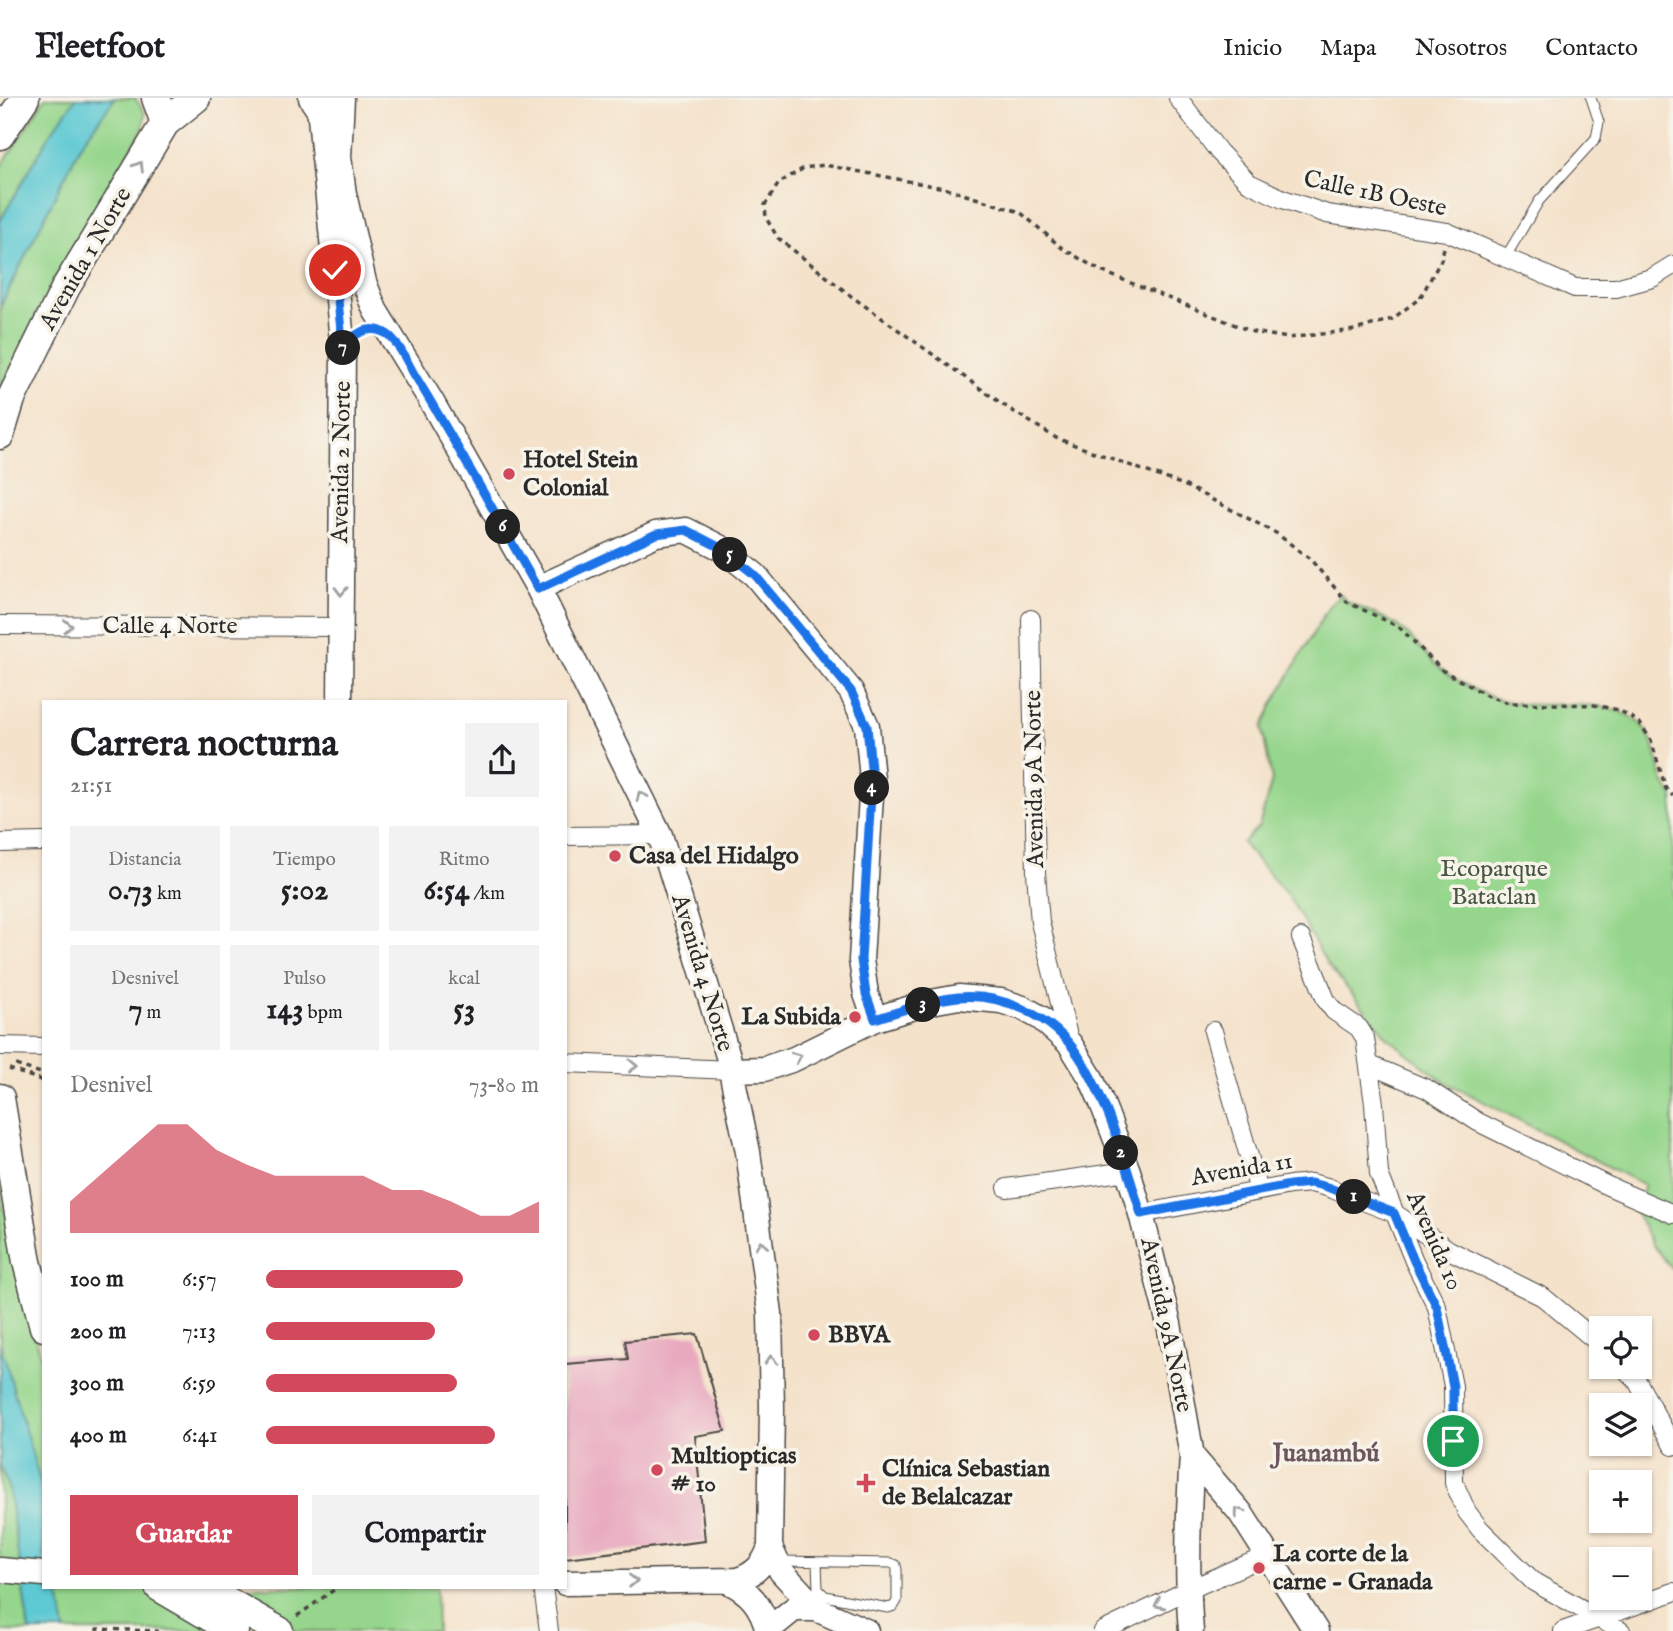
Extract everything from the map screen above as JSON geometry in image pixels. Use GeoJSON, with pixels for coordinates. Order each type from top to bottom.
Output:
{"type":"FeatureCollection","features":[{"type":"Feature","properties":{"kind":"main road"},"geometry":{"type":"LineString","coordinates":[[0,135],[25,98]]}},
{"type":"Feature","properties":{"kind":"main road","name":"Avenida 1 Norte"},"geometry":{"type":"LineString","coordinates":[[0,435],[11,399],[159,108],[196,98]]}},
{"type":"Feature","properties":{"kind":"main road","name":"Avenida 4 Norte"},"geometry":{"type":"LineString","coordinates":[[324,100],[339,158],[344,194],[364,282],[375,310],[430,399],[538,589],[660,835],[732,1070],[748,1152],[770,1313],[773,1554]]}},
{"type":"Feature","properties":{"kind":"main road","name":"Avenida 2 Norte"},"geometry":{"type":"LineString","coordinates":[[324,100],[343,351],[340,700]]}},
{"type":"Feature","properties":{"kind":"main road"},"geometry":{"type":"LineString","coordinates":[[343,351],[351,338],[363,331],[377,330],[391,336]]}},
{"type":"Feature","properties":{"kind":"main road"},"geometry":{"type":"LineString","coordinates":[[538,589],[656,534],[686,530],[721,548],[755,575],[851,691],[867,726],[872,779],[861,960],[866,994],[875,1019]]}},
{"type":"Feature","properties":{"kind":"main road"},"geometry":{"type":"LineString","coordinates":[[732,1070],[764,1069],[794,1059],[875,1019],[931,1002],[959,997],[983,998],[1023,1008],[1041,1018],[1070,1044]]}},
{"type":"Feature","properties":{"kind":"main road","name":"Avenida 9A Norte"},"geometry":{"type":"LineString","coordinates":[[1070,1044],[1091,1078],[1128,1171],[1169,1324],[1192,1456],[1188,1522],[1191,1631]]}},
{"type":"Feature","properties":{"kind":"main road"},"geometry":{"type":"LineString","coordinates":[[0,1098],[35,1261],[42,1312]]}},
{"type":"Feature","properties":{"kind":"main road"},"geometry":{"type":"LineString","coordinates":[[1192,1456],[1240,1512],[1316,1631]]}},
{"type":"Feature","properties":{"kind":"main road"},"geometry":{"type":"LineString","coordinates":[[567,1583],[727,1581],[746,1577],[773,1554],[788,1581],[816,1609]]}},
{"type":"Feature","properties":{"kind":"main road"},"geometry":{"type":"LineString","coordinates":[[0,1570],[42,1574]]}},
{"type":"Feature","properties":{"kind":"main road"},"geometry":{"type":"LineString","coordinates":[[727,1581],[750,1595],[758,1605],[768,1631],[794,1609],[816,1609],[856,1619]]}},
{"type":"Feature","properties":{"kind":"main road"},"geometry":{"type":"LineString","coordinates":[[162,1589],[234,1631]]}},
{"type":"Feature","properties":{"kind":"main road"},"geometry":{"type":"LineString","coordinates":[[206,1589],[283,1627]]}},
{"type":"Feature","properties":{"kind":"street","name":"Calle 1B Oeste"},"geometry":{"type":"LineString","coordinates":[[1178,98],[1219,152],[1249,183],[1283,200],[1327,214],[1447,232],[1575,288],[1616,288],[1652,278],[1673,265]]}},
{"type":"Feature","properties":{"kind":"street","name":"Avenida 9A Norte"},"geometry":{"type":"LineString","coordinates":[[1031,619],[1036,873],[1040,922],[1070,1044]]}},
{"type":"Feature","properties":{"kind":"street","name":"Calle 4 Norte"},"geometry":{"type":"LineString","coordinates":[[0,625],[341,627]]}},
{"type":"Feature","properties":{"kind":"street"},"geometry":{"type":"LineString","coordinates":[[567,836],[660,835]]}},
{"type":"Feature","properties":{"kind":"street"},"geometry":{"type":"LineString","coordinates":[[0,843],[42,842]]}},
{"type":"Feature","properties":{"kind":"street","name":"Avenida 10"},"geometry":{"type":"LineString","coordinates":[[1301,938],[1326,1000],[1334,1011],[1359,1028],[1365,1038],[1380,1174],[1414,1261],[1437,1307],[1453,1386],[1454,1483],[1466,1512],[1534,1583],[1621,1631]]}},
{"type":"Feature","properties":{"kind":"street"},"geometry":{"type":"LineString","coordinates":[[1213,1031],[1259,1191]]}},
{"type":"Feature","properties":{"kind":"street"},"geometry":{"type":"LineString","coordinates":[[0,1046],[42,1047]]}},
{"type":"Feature","properties":{"kind":"street"},"geometry":{"type":"LineString","coordinates":[[567,1063],[732,1070]]}},
{"type":"Feature","properties":{"kind":"street"},"geometry":{"type":"LineString","coordinates":[[1370,1065],[1427,1089],[1478,1122],[1608,1186],[1673,1214]]}},
{"type":"Feature","properties":{"kind":"street"},"geometry":{"type":"LineString","coordinates":[[1007,1188],[1128,1171]]}},
{"type":"Feature","properties":{"kind":"street","name":"Avenida 11"},"geometry":{"type":"LineString","coordinates":[[1141,1214],[1311,1183],[1327,1187],[1394,1213],[1449,1251],[1544,1297],[1589,1335]]}},
{"type":"Feature","properties":{"kind":"street"},"geometry":{"type":"LineString","coordinates":[[1635,1379],[1673,1446]]}},
{"type":"Feature","properties":{"kind":"street"},"geometry":{"type":"LineString","coordinates":[[1103,1631],[1266,1556]]}},
{"type":"Feature","properties":{"kind":"street"},"geometry":{"type":"LineString","coordinates":[[543,1589],[549,1631]]}},
{"type":"Feature","properties":{"kind":"street"},"geometry":{"type":"LineString","coordinates":[[1563,1631],[1673,1592]]}},
{"type":"Feature","properties":{"kind":"lane"},"geometry":{"type":"LineString","coordinates":[[1505,258],[1539,201],[1596,138],[1600,122],[1591,98]]}},
{"type":"Feature","properties":{"kind":"lane"},"geometry":{"type":"LineString","coordinates":[[773,1554],[817,1562],[891,1563],[896,1565],[897,1601],[894,1606],[856,1619],[820,1593],[817,1562]]}},
{"type":"Feature","properties":{"kind":"path"},"geometry":{"type":"LineString","coordinates":[[1447,232],[1441,260],[1420,298],[1392,319],[1355,330],[1288,338],[1252,332],[1101,271],[1062,248],[1020,212],[944,188],[825,165],[804,168],[779,183],[765,205],[766,218],[778,238],[851,296],[1005,406],[1056,438],[1186,486],[1276,533],[1310,559],[1347,602],[1399,627],[1442,670],[1488,696],[1509,703],[1594,705],[1619,710],[1639,722],[1651,740],[1667,789],[1673,796]]}},
{"type":"Feature","properties":{"kind":"path"},"geometry":{"type":"LineString","coordinates":[[42,1074],[10,1066],[42,1080]]}},
{"type":"Feature","properties":{"kind":"path"},"geometry":{"type":"LineString","coordinates":[[283,1627],[335,1589]]}},
{"type":"Feature","properties":{"kind":"path"},"geometry":{"type":"LineString","coordinates":[[97,1631],[158,1631]]}},
{"type":"Feature","properties":{"kind":"green space"},"geometry":{"type":"Polygon","coordinates":[[[45,98],[76,98],[51,133],[0,221],[0,168],[45,98]]]}},
{"type":"Feature","properties":{"kind":"green space"},"geometry":{"type":"Polygon","coordinates":[[[115,98],[135,98],[145,113],[143,129],[53,281],[0,391],[0,307],[80,146],[115,98]]]}},
{"type":"Feature","properties":{"kind":"green space","name":"Ecoparque Bataclan"},"geometry":{"type":"Polygon","coordinates":[[[1341,595],[1347,602],[1393,623],[1441,669],[1483,693],[1514,703],[1604,707],[1637,721],[1650,737],[1663,778],[1673,796],[1673,1270],[1653,1246],[1635,1211],[1644,1185],[1440,1079],[1388,1038],[1327,964],[1289,897],[1242,843],[1259,826],[1272,780],[1262,728],[1329,606],[1341,595]]]}},
{"type":"Feature","properties":{"kind":"green space"},"geometry":{"type":"Polygon","coordinates":[[[0,1188],[15,1262],[42,1361],[42,1490],[0,1343],[0,1188]]]}},
{"type":"Feature","properties":{"kind":"green space"},"geometry":{"type":"Polygon","coordinates":[[[0,1464],[9,1490],[29,1631],[0,1631],[0,1464]]]}},
{"type":"Feature","properties":{"kind":"green space"},"geometry":{"type":"Polygon","coordinates":[[[58,1589],[162,1589],[234,1631],[65,1631],[58,1589]]]}},
{"type":"Feature","properties":{"kind":"green space"},"geometry":{"type":"Polygon","coordinates":[[[206,1589],[436,1589],[437,1631],[279,1631],[206,1589]]]}},
{"type":"Feature","properties":{"kind":"water"},"geometry":{"type":"Polygon","coordinates":[[[76,98],[115,98],[80,146],[0,307],[0,221],[51,133],[76,98]]]}},
{"type":"Feature","properties":{"kind":"water"},"geometry":{"type":"Polygon","coordinates":[[[0,1343],[42,1488],[42,1589],[58,1589],[65,1631],[29,1631],[9,1490],[0,1464],[0,1343]]]}},
{"type":"Feature","properties":{"kind":"building"},"geometry":{"type":"Polygon","coordinates":[[[697,1334],[725,1431],[695,1436],[705,1541],[567,1558],[567,1364],[628,1359],[625,1341],[697,1334]]]}},
{"type":"Feature","properties":{"kind":"place","name":"Hotel Stein Colonial"},"geometry":{"type":"Point","coordinates":[509,474]}},
{"type":"Feature","properties":{"kind":"place","name":"Casa del Hidalgo"},"geometry":{"type":"Point","coordinates":[615,856]}},
{"type":"Feature","properties":{"kind":"place","name":"La Subida"},"geometry":{"type":"Point","coordinates":[855,1017]}},
{"type":"Feature","properties":{"kind":"place","name":"BBVA"},"geometry":{"type":"Point","coordinates":[814,1335]}},
{"type":"Feature","properties":{"kind":"place","name":"Multiopticas # 10"},"geometry":{"type":"Point","coordinates":[657,1470]}},
{"type":"Feature","properties":{"kind":"place","name":"Clínica Sebastian de Belalcazar"},"geometry":{"type":"Point","coordinates":[866,1483]}},
{"type":"Feature","properties":{"kind":"place","name":"La corte de la carne - Granada"},"geometry":{"type":"Point","coordinates":[1259,1568]}},
{"type":"Feature","properties":{"kind":"district","name":"Juanambú"},"geometry":{"type":"Point","coordinates":[1326,1453]}},
{"type":"Feature","properties":{"kind":"route"},"geometry":{"type":"LineString","coordinates":[[335,270],[343,351],[351,338],[363,331],[377,330],[391,336],[538,589],[656,534],[686,530],[721,548],[755,575],[851,691],[867,726],[872,779],[861,960],[866,994],[875,1019],[931,1002],[959,997],[1002,1001],[1041,1018],[1070,1044],[1091,1078],[1128,1171],[1141,1214],[1311,1183],[1394,1213],[1437,1307],[1453,1386],[1453,1441]]}}]}
